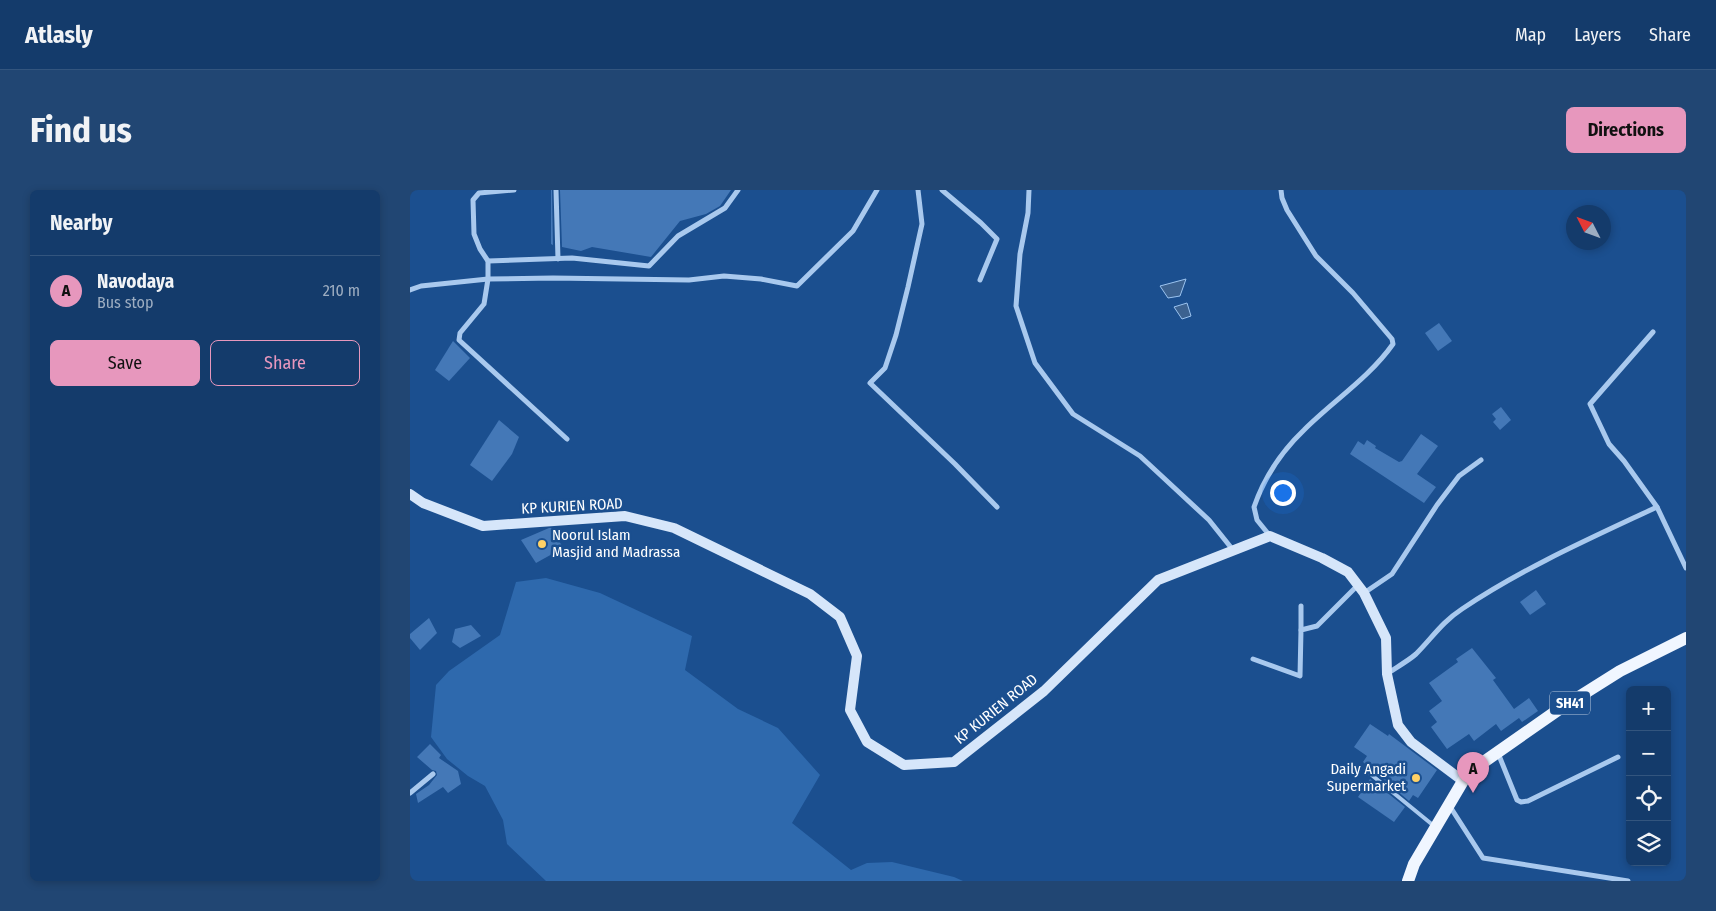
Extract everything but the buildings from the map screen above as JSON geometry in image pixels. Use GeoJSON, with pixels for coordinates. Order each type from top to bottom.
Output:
{"type":"FeatureCollection","features":[{"type":"Feature","properties":{"kind":"main road","name":"SH41"},"geometry":{"type":"LineString","coordinates":[[1408,881],[1414,864],[1449,805],[1464,781],[1478,766],[1558,710],[1620,671],[1686,638]]}},
{"type":"Feature","properties":{"kind":"street"},"geometry":{"type":"LineString","coordinates":[[514,190],[480,193],[473,200],[473,225],[476,240],[488,261],[488,279],[484,304],[460,333],[459,340],[567,439]]}},
{"type":"Feature","properties":{"kind":"street"},"geometry":{"type":"LineString","coordinates":[[556,190],[558,259]]}},
{"type":"Feature","properties":{"kind":"street"},"geometry":{"type":"LineString","coordinates":[[488,261],[572,258],[648,266],[678,236],[725,208],[738,190]]}},
{"type":"Feature","properties":{"kind":"street"},"geometry":{"type":"LineString","coordinates":[[410,290],[421,286],[488,279],[689,280],[724,276],[761,279],[797,286],[853,231],[876,190]]}},
{"type":"Feature","properties":{"kind":"street"},"geometry":{"type":"LineString","coordinates":[[918,190],[922,224],[898,327],[885,368],[870,383],[997,507]]}},
{"type":"Feature","properties":{"kind":"street"},"geometry":{"type":"LineString","coordinates":[[942,190],[997,239],[980,280]]}},
{"type":"Feature","properties":{"kind":"street"},"geometry":{"type":"LineString","coordinates":[[1029,190],[1028,213],[1020,254],[1016,306],[1035,363],[1073,414],[1140,456],[1208,520],[1233,550]]}},
{"type":"Feature","properties":{"kind":"street"},"geometry":{"type":"LineString","coordinates":[[1281,190],[1287,210],[1316,256],[1359,300],[1392,338],[1393,344],[1387,353],[1357,383],[1305,428],[1281,455],[1254,507],[1257,520],[1270,536],[1322,558],[1348,572],[1362,589],[1386,638],[1387,674],[1398,725],[1411,742],[1464,781]]}},
{"type":"Feature","properties":{"kind":"street"},"geometry":{"type":"LineString","coordinates":[[1652,332],[1590,404],[1609,444],[1658,507],[1686,568]]}},
{"type":"Feature","properties":{"kind":"street"},"geometry":{"type":"LineString","coordinates":[[1301,630],[1317,626],[1362,589],[1392,574],[1437,505],[1459,476],[1481,460]]}},
{"type":"Feature","properties":{"kind":"street","name":"KP KURIEN ROAD"},"geometry":{"type":"LineString","coordinates":[[410,494],[423,503],[483,526],[624,516],[674,528],[810,594],[840,617],[857,656],[850,710],[867,742],[904,765],[954,762],[987,738],[1044,691],[1158,580],[1270,536]]}},
{"type":"Feature","properties":{"kind":"street"},"geometry":{"type":"LineString","coordinates":[[1387,674],[1415,655],[1441,625],[1503,582],[1578,544],[1658,507]]}},
{"type":"Feature","properties":{"kind":"street"},"geometry":{"type":"LineString","coordinates":[[1253,659],[1300,676],[1301,606]]}},
{"type":"Feature","properties":{"kind":"street"},"geometry":{"type":"LineString","coordinates":[[1498,753],[1518,800],[1521,802],[1528,801],[1618,757]]}},
{"type":"Feature","properties":{"kind":"street"},"geometry":{"type":"LineString","coordinates":[[410,793],[433,774]]}},
{"type":"Feature","properties":{"kind":"street"},"geometry":{"type":"LineString","coordinates":[[1449,805],[1484,858],[1628,881]]}},
{"type":"Feature","properties":{"kind":"lane"},"geometry":{"type":"LineString","coordinates":[[1368,772],[1436,827]]}},
{"type":"Feature","properties":{"kind":"shaded area"},"geometry":{"type":"Polygon","coordinates":[[[1186,279],[1180,296],[1168,298],[1160,286],[1186,279]]]}},
{"type":"Feature","properties":{"kind":"shaded area"},"geometry":{"type":"Polygon","coordinates":[[[1187,303],[1191,316],[1182,319],[1174,307],[1187,303]]]}},
{"type":"Feature","properties":{"kind":"shaded area"},"geometry":{"type":"Polygon","coordinates":[[[546,578],[600,593],[692,636],[685,670],[738,709],[778,728],[820,775],[792,823],[851,870],[867,863],[892,862],[954,877],[963,881],[546,881],[507,844],[503,820],[485,786],[468,776],[447,759],[431,737],[436,685],[449,671],[500,635],[516,582],[546,578]]]}},
{"type":"Feature","properties":{"kind":"place","name":"Noorul Islam Masjid and Madrassa"},"geometry":{"type":"Point","coordinates":[542,544]}},
{"type":"Feature","properties":{"kind":"place","name":"Daily Angadi Supermarket"},"geometry":{"type":"Point","coordinates":[1416,778]}},
{"type":"Feature","properties":{"kind":"place","name":"Navodaya"},"geometry":{"type":"Point","coordinates":[1473,793]}}]}
